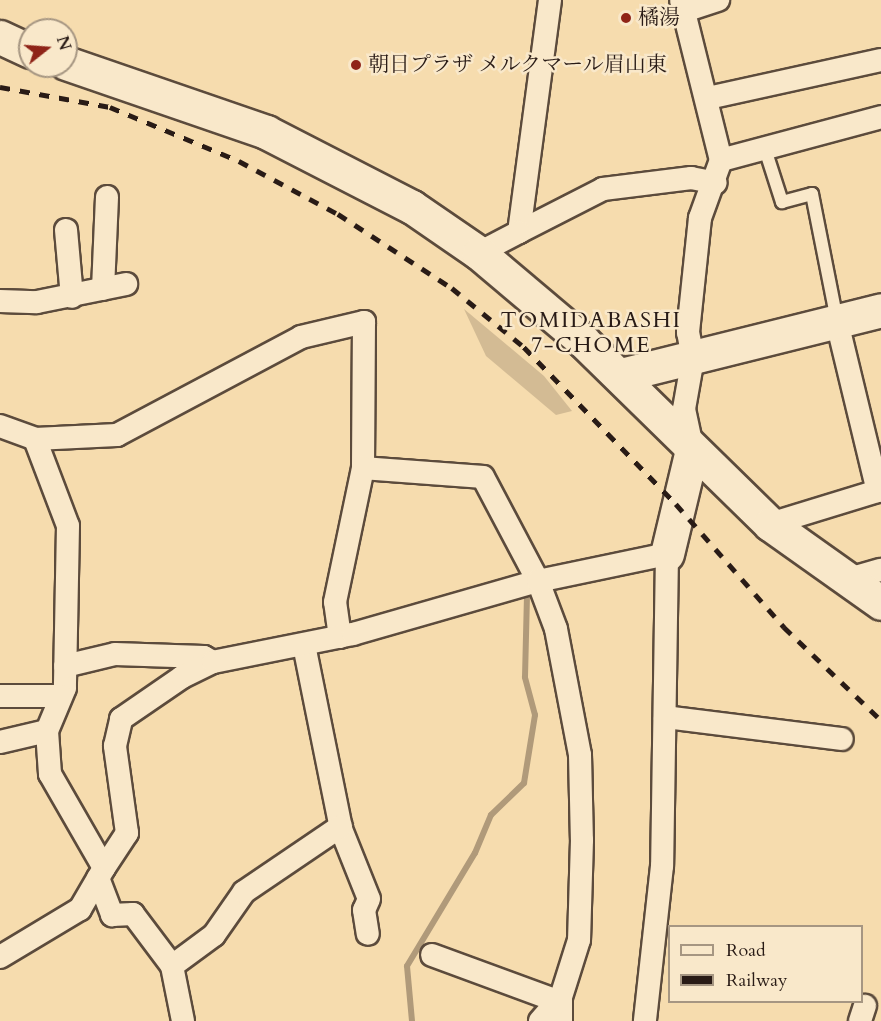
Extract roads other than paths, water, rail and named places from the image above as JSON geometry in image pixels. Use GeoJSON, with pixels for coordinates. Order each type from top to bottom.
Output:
{"type":"FeatureCollection","features":[{"type":"Feature","properties":{"kind":"street"},"geometry":{"type":"LineString","coordinates":[[519,232],[550,0]]}},
{"type":"Feature","properties":{"kind":"street"},"geometry":{"type":"LineString","coordinates":[[645,1021],[661,952],[667,554],[692,450],[684,386],[693,358],[688,332],[700,218],[716,183],[721,160],[708,98],[683,5],[718,0]]}},
{"type":"Feature","properties":{"kind":"street"},"geometry":{"type":"LineString","coordinates":[[0,37],[18,45]]}},
{"type":"Feature","properties":{"kind":"street"},"geometry":{"type":"LineString","coordinates":[[708,98],[881,60]]}},
{"type":"Feature","properties":{"kind":"street"},"geometry":{"type":"LineString","coordinates":[[78,67],[220,113],[309,150],[412,207],[479,253],[621,375],[692,450],[770,524],[845,580],[881,603]]}},
{"type":"Feature","properties":{"kind":"street"},"geometry":{"type":"LineString","coordinates":[[721,160],[881,117]]}},
{"type":"Feature","properties":{"kind":"street"},"geometry":{"type":"LineString","coordinates":[[479,253],[603,189],[691,178],[716,183]]}},
{"type":"Feature","properties":{"kind":"street"},"geometry":{"type":"LineString","coordinates":[[103,289],[107,197]]}},
{"type":"Feature","properties":{"kind":"street"},"geometry":{"type":"LineString","coordinates":[[66,230],[72,297]]}},
{"type":"Feature","properties":{"kind":"street"},"geometry":{"type":"LineString","coordinates":[[0,301],[72,297],[126,284]]}},
{"type":"Feature","properties":{"kind":"street"},"geometry":{"type":"LineString","coordinates":[[621,375],[881,310]]}},
{"type":"Feature","properties":{"kind":"street"},"geometry":{"type":"LineString","coordinates":[[0,426],[35,439],[117,435],[301,338],[364,322],[363,468],[335,602],[340,637]]}},
{"type":"Feature","properties":{"kind":"street"},"geometry":{"type":"LineString","coordinates":[[770,524],[880,491],[837,322]]}},
{"type":"Feature","properties":{"kind":"street"},"geometry":{"type":"LineString","coordinates":[[35,439],[68,526],[65,666],[61,696],[47,732],[51,774],[101,873],[112,915],[133,914],[172,966],[183,1021]]}},
{"type":"Feature","properties":{"kind":"street"},"geometry":{"type":"LineString","coordinates":[[363,468],[483,477],[538,581],[556,629],[580,755],[579,940],[560,1006],[540,1021]]}},
{"type":"Feature","properties":{"kind":"street"},"geometry":{"type":"LineString","coordinates":[[65,666],[115,654],[213,662],[340,637],[538,581],[667,554]]}},
{"type":"Feature","properties":{"kind":"street"},"geometry":{"type":"LineString","coordinates":[[845,580],[881,570]]}},
{"type":"Feature","properties":{"kind":"street"},"geometry":{"type":"LineString","coordinates":[[304,645],[341,826],[369,899],[364,909],[368,934]]}},
{"type":"Feature","properties":{"kind":"street"},"geometry":{"type":"LineString","coordinates":[[0,957],[80,909],[127,833],[115,746],[121,719],[213,662]]}},
{"type":"Feature","properties":{"kind":"street"},"geometry":{"type":"LineString","coordinates":[[0,696],[61,696]]}},
{"type":"Feature","properties":{"kind":"street"},"geometry":{"type":"LineString","coordinates":[[665,717],[842,739]]}},
{"type":"Feature","properties":{"kind":"street"},"geometry":{"type":"LineString","coordinates":[[0,742],[47,732]]}},
{"type":"Feature","properties":{"kind":"street"},"geometry":{"type":"LineString","coordinates":[[172,966],[214,935],[244,891],[341,826]]}},
{"type":"Feature","properties":{"kind":"street"},"geometry":{"type":"LineString","coordinates":[[432,955],[560,1006]]}},
{"type":"Feature","properties":{"kind":"lane"},"geometry":{"type":"LineString","coordinates":[[765,149],[782,202],[812,194],[837,322]]}},
{"type":"Feature","properties":{"kind":"waterway"},"geometry":{"type":"LineString","coordinates":[[412,1021],[407,966],[475,853],[491,815],[524,783],[535,715],[525,677],[527,597]]}},
{"type":"Feature","properties":{"kind":"railway"},"geometry":{"type":"LineString","coordinates":[[0,87],[110,107],[239,161],[338,214],[452,288],[524,347],[676,504],[784,627],[881,720]]}},
{"type":"Feature","properties":{"kind":"place","name":"橘湯"},"geometry":{"type":"Point","coordinates":[626,18]}},
{"type":"Feature","properties":{"kind":"place","name":"朝日プラザ メルクマール眉山東"},"geometry":{"type":"Point","coordinates":[356,65]}},
{"type":"Feature","properties":{"kind":"district","name":"TOMIDABASHI 7-CHOME"},"geometry":{"type":"Point","coordinates":[591,332]}}]}
